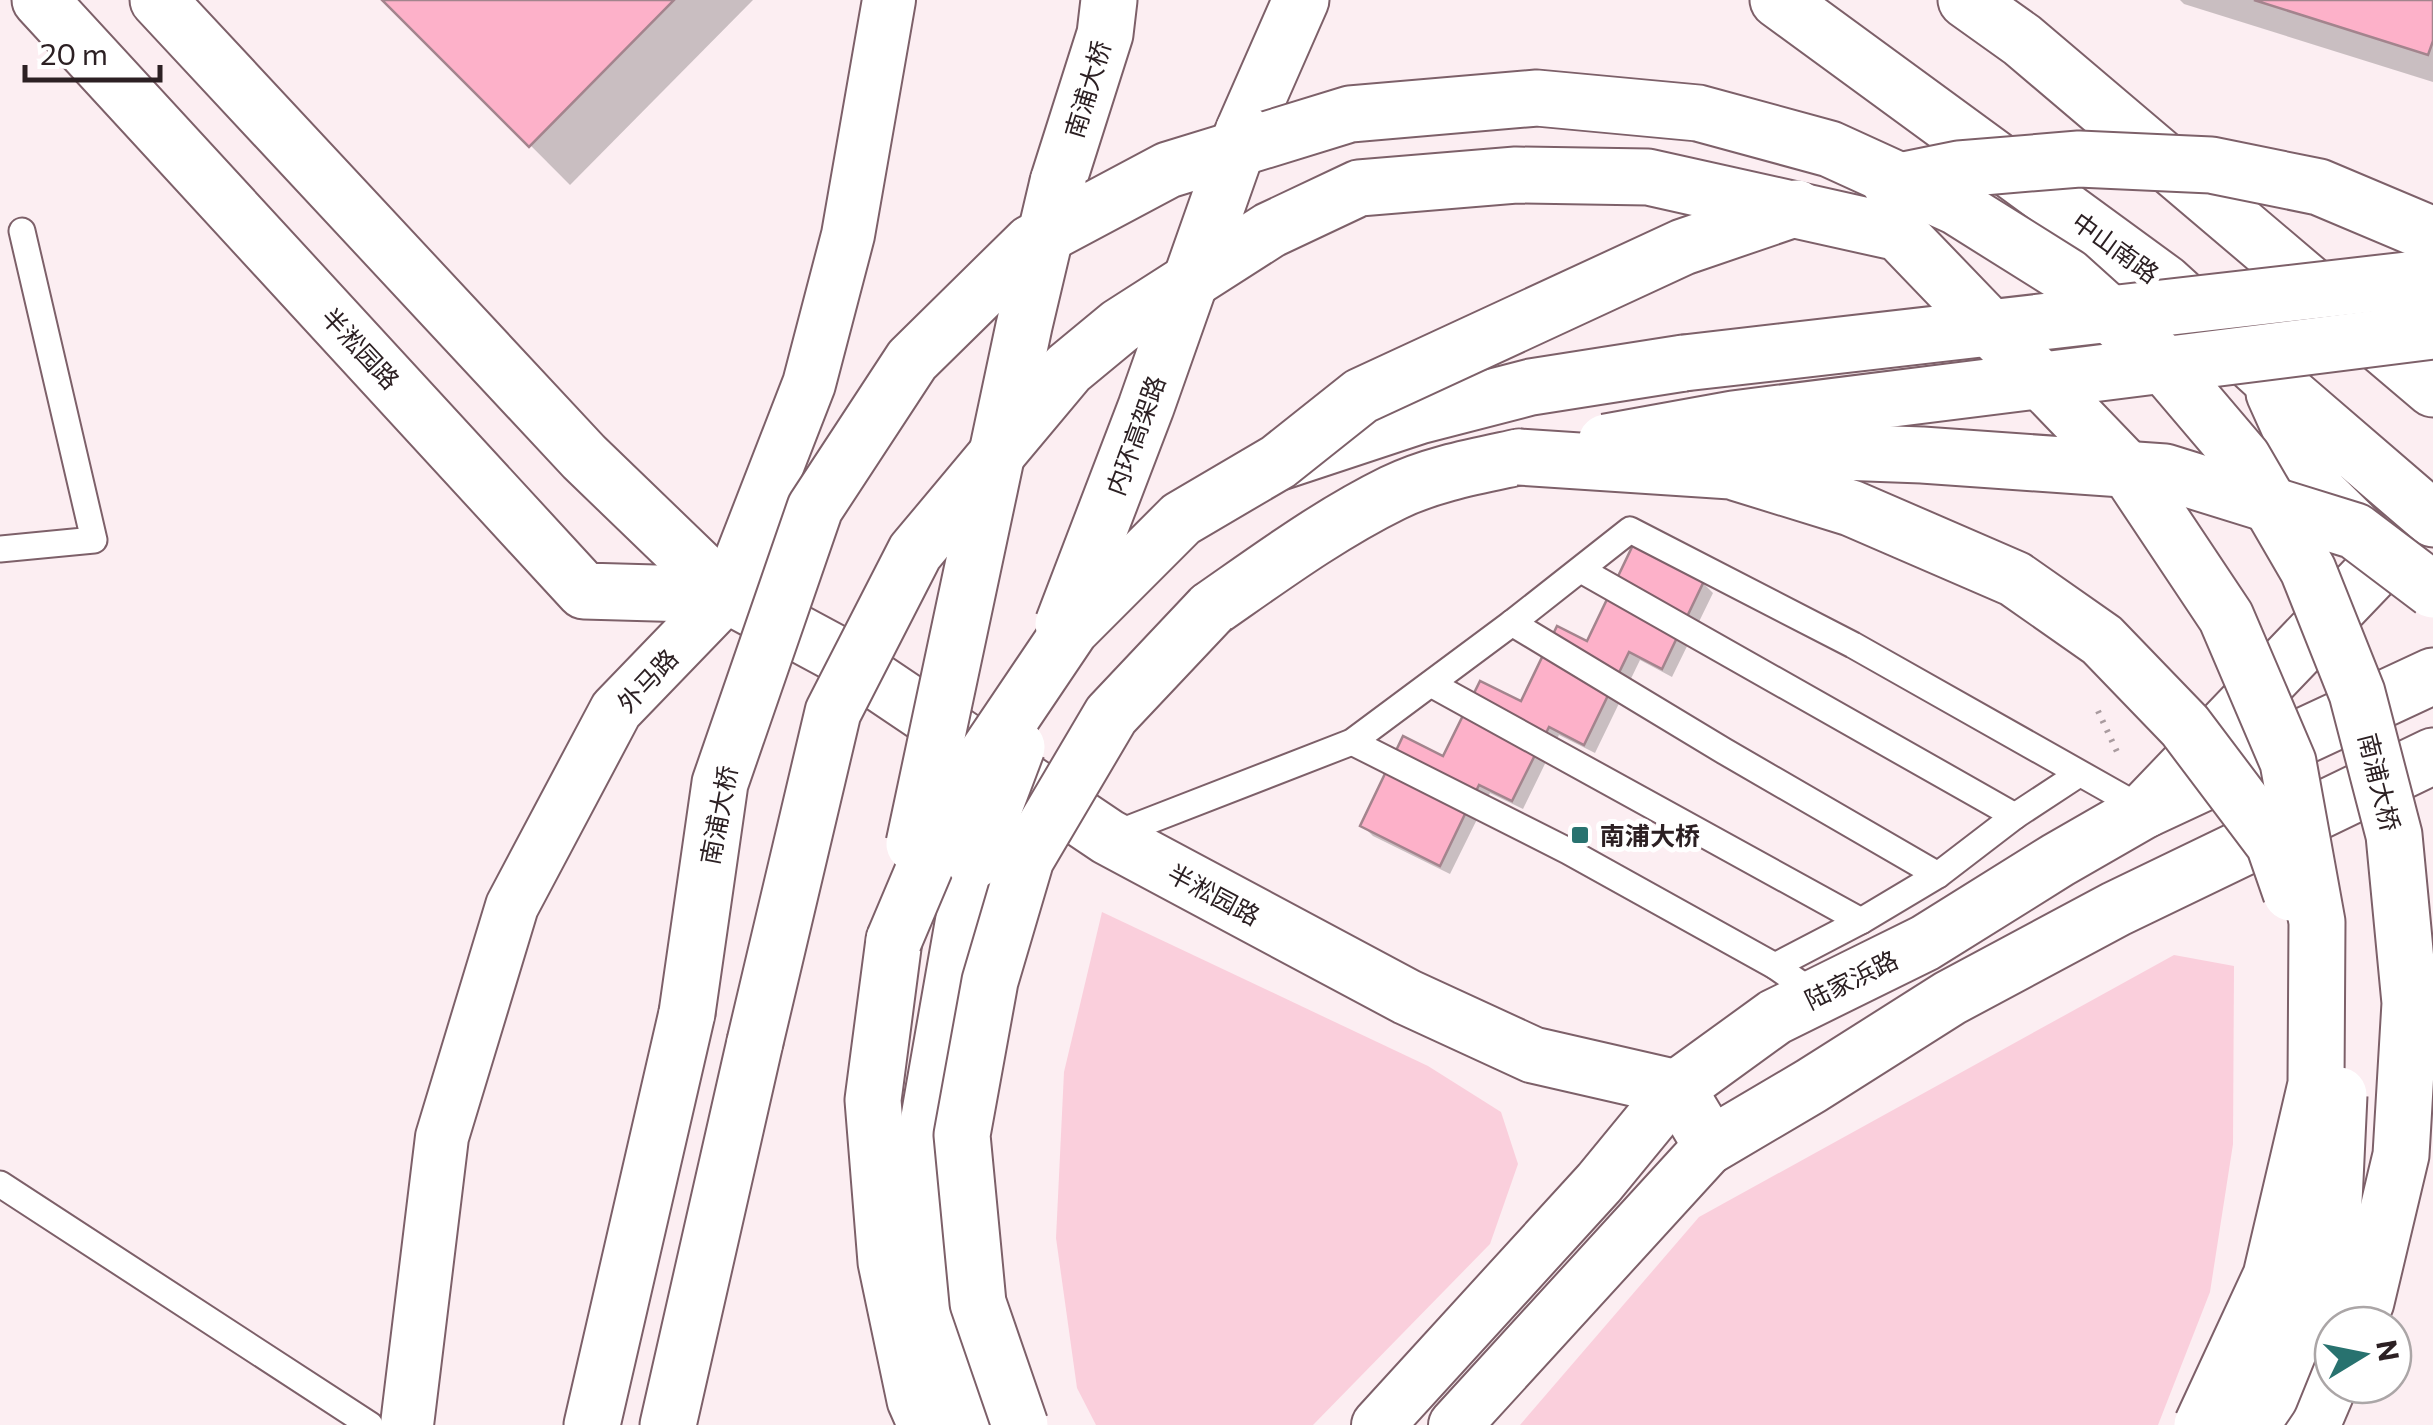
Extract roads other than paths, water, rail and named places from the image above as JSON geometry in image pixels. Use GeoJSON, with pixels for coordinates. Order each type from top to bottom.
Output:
{"type":"FeatureCollection","features":[{"type":"Feature","properties":{"kind":"main road","name":"半淞园路"},"geometry":{"type":"LineString","coordinates":[[40,0],[584,590],[727,595]]}},
{"type":"Feature","properties":{"kind":"main road","name":"半淞园路"},"geometry":{"type":"LineString","coordinates":[[158,0],[584,457],[727,595],[833,652],[1108,837],[1407,997],[1533,1055],[1677,1088]]}},
{"type":"Feature","properties":{"kind":"main road"},"geometry":{"type":"LineString","coordinates":[[1058,182],[1078,0]]}},
{"type":"Feature","properties":{"kind":"main road","name":"南浦大桥"},"geometry":{"type":"LineString","coordinates":[[926,1425],[915,1400],[886,1262],[873,1100],[894,940],[1020,346],[1058,182],[1105,34],[1109,0]]}},
{"type":"Feature","properties":{"kind":"main road","name":"内环高架路"},"geometry":{"type":"LineString","coordinates":[[978,1425],[942,1320],[926,1129],[974,861],[1146,407],[1242,132],[1261,0]]}},
{"type":"Feature","properties":{"kind":"main road"},"geometry":{"type":"LineString","coordinates":[[1242,132],[1300,0]]}},
{"type":"Feature","properties":{"kind":"main road","name":"中山南路"},"geometry":{"type":"LineString","coordinates":[[1778,0],[2165,283],[2433,519]]}},
{"type":"Feature","properties":{"kind":"main road"},"geometry":{"type":"LineString","coordinates":[[1966,0],[2022,40],[2433,390]]}},
{"type":"Feature","properties":{"kind":"main road","name":"南浦大桥"},"geometry":{"type":"LineString","coordinates":[[592,1425],[687,1014],[720,783],[815,508],[912,360],[1031,242],[1168,170],[1350,114],[1537,98],[1698,113],[1830,149],[1957,208],[2068,276],[2158,358],[2242,458],[2308,570],[2358,694],[2394,834],[2410,1003],[2401,1155],[2365,1305]]}},
{"type":"Feature","properties":{"kind":"main road"},"geometry":{"type":"LineString","coordinates":[[894,940],[949,810],[1070,629],[1181,519],[1278,462],[1361,396],[1683,247],[1839,194],[1959,169],[2078,159],[2211,164],[2319,186],[2433,234]]}},
{"type":"Feature","properties":{"kind":"main road"},"geometry":{"type":"LineString","coordinates":[[668,1425],[754,1042],[834,712],[916,552],[1068,369],[1120,326],[1270,230],[1359,188],[1516,175],[1648,177],[1900,232],[2130,473],[2226,617],[2288,762],[2318,922],[2316,1084],[2271,1276],[2202,1425]]}},
{"type":"Feature","properties":{"kind":"main road"},"geometry":{"type":"LineString","coordinates":[[1278,462],[1419,416],[1531,387],[1684,364],[2433,277]]}},
{"type":"Feature","properties":{"kind":"main road"},"geometry":{"type":"LineString","coordinates":[[1020,1425],[978,1303],[962,1135],[990,981],[1026,859],[1112,715],[1211,610],[1317,534],[1396,492],[1458,470],[1734,419],[2433,331]]}},
{"type":"Feature","properties":{"kind":"main road"},"geometry":{"type":"LineString","coordinates":[[2145,810],[2409,567],[2319,493],[2267,376]]}},
{"type":"Feature","properties":{"kind":"main road"},"geometry":{"type":"LineString","coordinates":[[1519,457],[1756,449],[1922,455],[2165,472],[2354,531],[2433,590]]}},
{"type":"Feature","properties":{"kind":"main road"},"geometry":{"type":"LineString","coordinates":[[1519,457],[1731,471],[1851,508],[2015,579],[2102,640],[2196,740],[2274,844],[2341,1042],[2332,1244],[2270,1397],[2251,1425]]}},
{"type":"Feature","properties":{"kind":"main road","name":"陆家浜路"},"geometry":{"type":"LineString","coordinates":[[1677,1088],[1775,1016],[1797,981],[1925,943],[2145,810],[2433,676]]}},
{"type":"Feature","properties":{"kind":"main road"},"geometry":{"type":"LineString","coordinates":[[1677,1088],[1711,1145],[1950,998],[2116,909],[2433,756]]}},
{"type":"Feature","properties":{"kind":"street","name":"外马路"},"geometry":{"type":"LineString","coordinates":[[407,1425],[442,1137],[512,906],[616,710],[727,595],[810,384],[848,234],[889,0]]}},
{"type":"Feature","properties":{"kind":"street","name":"陆家浜路"},"geometry":{"type":"LineString","coordinates":[[1378,1425],[1600,1183],[1677,1088]]}},
{"type":"Feature","properties":{"kind":"street"},"geometry":{"type":"LineString","coordinates":[[1455,1425],[1711,1145]]}},
{"type":"Feature","properties":{"kind":"lane"},"geometry":{"type":"LineString","coordinates":[[0,549],[94,540],[22,231]]}},
{"type":"Feature","properties":{"kind":"lane"},"geometry":{"type":"LineString","coordinates":[[1108,837],[1352,742],[1630,530],[1853,645],[2145,810]]}},
{"type":"Feature","properties":{"kind":"lane"},"geometry":{"type":"LineString","coordinates":[[1581,570],[2015,816]]}},
{"type":"Feature","properties":{"kind":"lane"},"geometry":{"type":"LineString","coordinates":[[1512,623],[1938,875]]}},
{"type":"Feature","properties":{"kind":"lane"},"geometry":{"type":"LineString","coordinates":[[1432,684],[1860,922]]}},
{"type":"Feature","properties":{"kind":"lane"},"geometry":{"type":"LineString","coordinates":[[1352,742],[1568,852],[1797,981],[1860,922],[1938,875],[2015,816],[2079,774]]}},
{"type":"Feature","properties":{"kind":"lane"},"geometry":{"type":"LineString","coordinates":[[0,1184],[370,1425]]}},
{"type":"Feature","properties":{"kind":"place","name":"南浦大桥"},"geometry":{"type":"Point","coordinates":[1580,835]}}]}
